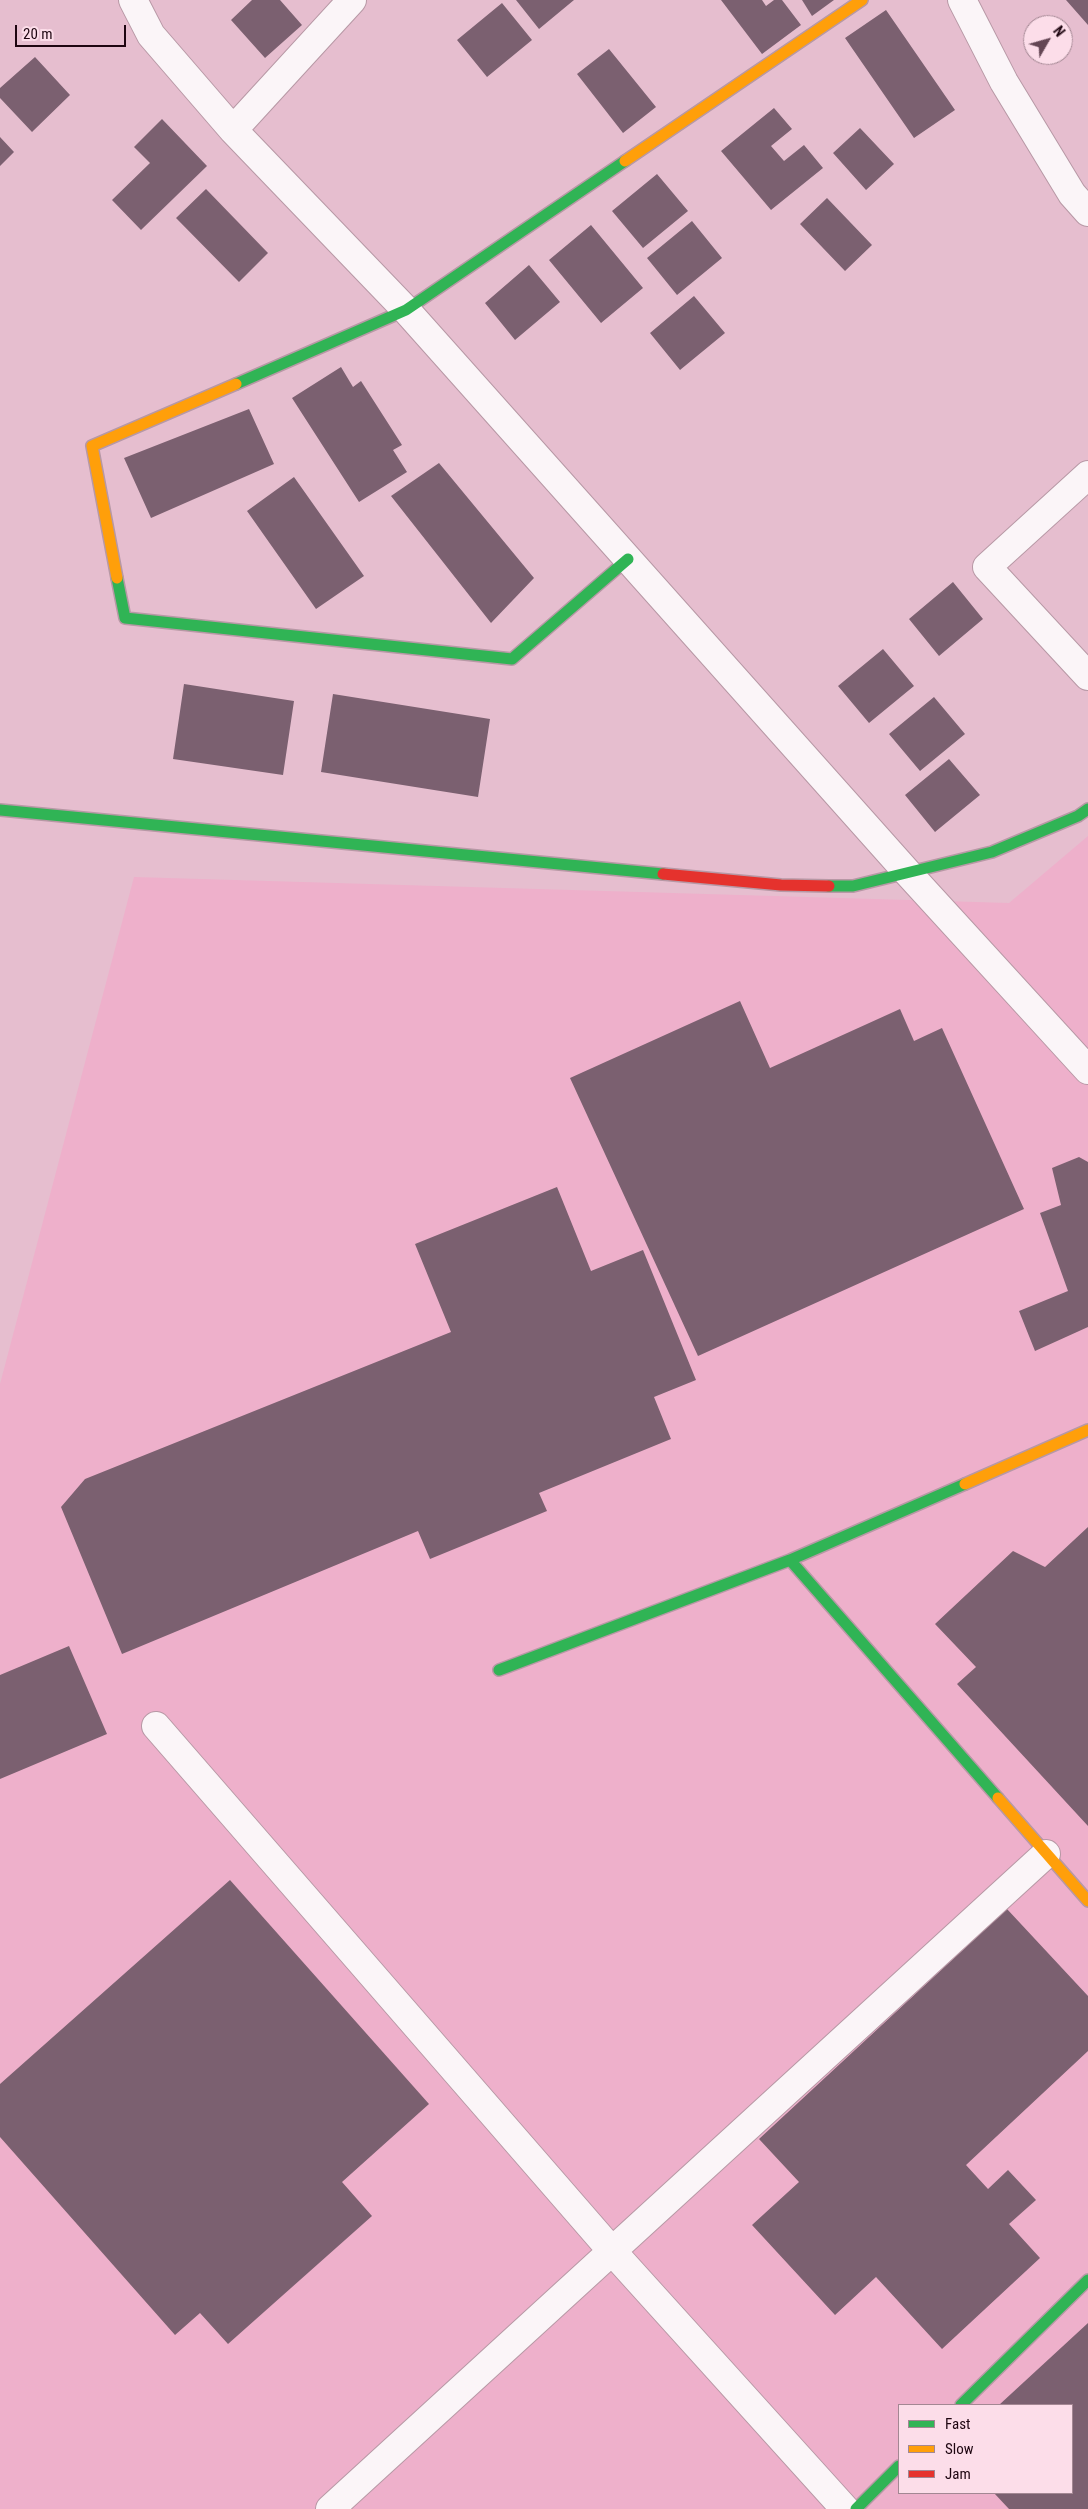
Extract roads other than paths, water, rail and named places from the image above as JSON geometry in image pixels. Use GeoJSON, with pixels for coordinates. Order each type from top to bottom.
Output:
{"type":"FeatureCollection","features":[{"type":"Feature","properties":{"kind":"street"},"geometry":{"type":"LineString","coordinates":[[134,0],[151,35],[233,130],[406,310],[907,872],[1088,1070]]}},
{"type":"Feature","properties":{"kind":"street"},"geometry":{"type":"LineString","coordinates":[[233,130],[352,0]]}},
{"type":"Feature","properties":{"kind":"street"},"geometry":{"type":"LineString","coordinates":[[628,559],[512,659],[125,618],[92,446],[406,310],[862,0]]}},
{"type":"Feature","properties":{"kind":"street"},"geometry":{"type":"LineString","coordinates":[[962,0],[1004,82],[1072,194],[1088,212]]}},
{"type":"Feature","properties":{"kind":"street"},"geometry":{"type":"LineString","coordinates":[[1088,475],[987,567],[1088,676]]}},
{"type":"Feature","properties":{"kind":"street"},"geometry":{"type":"LineString","coordinates":[[0,810],[50,814],[82,820],[781,885],[853,886],[992,852],[1078,816],[1088,809]]}},
{"type":"Feature","properties":{"kind":"street"},"geometry":{"type":"LineString","coordinates":[[499,1670],[790,1560],[1088,1430]]}},
{"type":"Feature","properties":{"kind":"street"},"geometry":{"type":"LineString","coordinates":[[790,1560],[1088,1901]]}},
{"type":"Feature","properties":{"kind":"street"},"geometry":{"type":"LineString","coordinates":[[156,1726],[612,2251],[845,2509]]}},
{"type":"Feature","properties":{"kind":"street"},"geometry":{"type":"LineString","coordinates":[[330,2509],[1046,1854]]}},
{"type":"Feature","properties":{"kind":"street"},"geometry":{"type":"LineString","coordinates":[[962,2404],[1088,2280]]}},
{"type":"Feature","properties":{"kind":"street"},"geometry":{"type":"LineString","coordinates":[[856,2509],[898,2467]]}}]}
